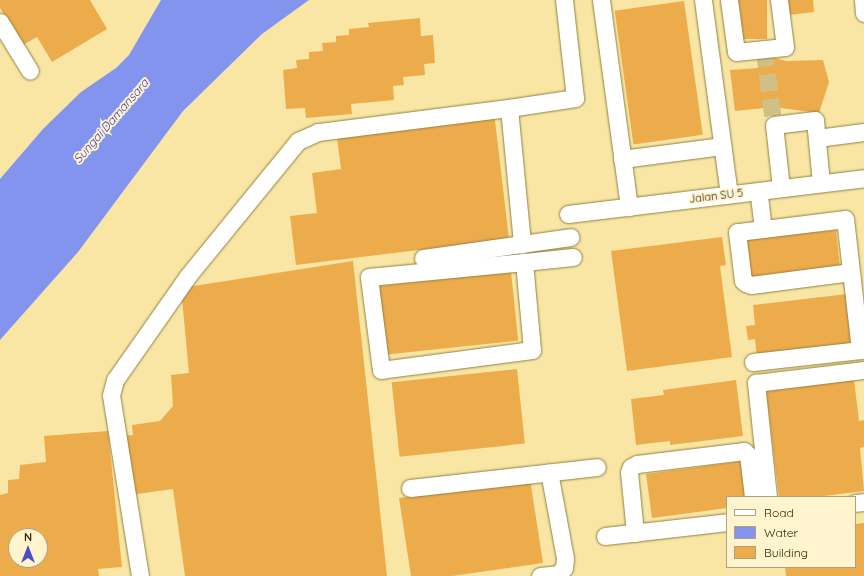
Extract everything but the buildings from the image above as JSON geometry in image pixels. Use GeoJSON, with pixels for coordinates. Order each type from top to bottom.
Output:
{"type":"FeatureCollection","features":[{"type":"Feature","properties":{"kind":"street"},"geometry":{"type":"LineString","coordinates":[[140,576],[111,395],[115,380],[187,277],[298,141],[318,132],[509,108],[575,98],[564,0]]}},
{"type":"Feature","properties":{"kind":"street"},"geometry":{"type":"LineString","coordinates":[[601,0],[629,206]]}},
{"type":"Feature","properties":{"kind":"street"},"geometry":{"type":"LineString","coordinates":[[703,0],[729,194]]}},
{"type":"Feature","properties":{"kind":"street"},"geometry":{"type":"LineString","coordinates":[[729,0],[736,52],[785,47],[779,0]]}},
{"type":"Feature","properties":{"kind":"street"},"geometry":{"type":"LineString","coordinates":[[863,0],[864,13]]}},
{"type":"Feature","properties":{"kind":"street"},"geometry":{"type":"LineString","coordinates":[[0,22],[30,70]]}},
{"type":"Feature","properties":{"kind":"street"},"geometry":{"type":"LineString","coordinates":[[509,108],[522,244]]}},
{"type":"Feature","properties":{"kind":"street"},"geometry":{"type":"LineString","coordinates":[[781,188],[774,125],[815,120],[821,183]]}},
{"type":"Feature","properties":{"kind":"street"},"geometry":{"type":"LineString","coordinates":[[817,138],[864,132]]}},
{"type":"Feature","properties":{"kind":"street"},"geometry":{"type":"LineString","coordinates":[[622,159],[722,146]]}},
{"type":"Feature","properties":{"kind":"street","name":"Jalan SU 5"},"geometry":{"type":"LineString","coordinates":[[568,214],[864,178]]}},
{"type":"Feature","properties":{"kind":"street"},"geometry":{"type":"LineString","coordinates":[[758,191],[763,229]]}},
{"type":"Feature","properties":{"kind":"street"},"geometry":{"type":"LineString","coordinates":[[753,362],[860,350],[851,272],[845,220],[737,232],[743,281],[751,285],[851,272]]}},
{"type":"Feature","properties":{"kind":"street"},"geometry":{"type":"LineString","coordinates":[[423,258],[571,237]]}},
{"type":"Feature","properties":{"kind":"street"},"geometry":{"type":"LineString","coordinates":[[524,262],[532,350],[381,370],[369,277],[573,256]]}},
{"type":"Feature","properties":{"kind":"street"},"geometry":{"type":"LineString","coordinates":[[768,496],[756,383],[864,370],[864,373]]}},
{"type":"Feature","properties":{"kind":"street"},"geometry":{"type":"LineString","coordinates":[[635,533],[629,472],[631,467],[637,464],[744,451],[748,455],[753,496]]}},
{"type":"Feature","properties":{"kind":"street"},"geometry":{"type":"LineString","coordinates":[[410,488],[597,467]]}},
{"type":"Feature","properties":{"kind":"street"},"geometry":{"type":"LineString","coordinates":[[540,576],[558,574],[564,568],[565,558],[549,472]]}},
{"type":"Feature","properties":{"kind":"street"},"geometry":{"type":"LineString","coordinates":[[605,536],[726,522]]}},
{"type":"Feature","properties":{"kind":"water","name":"Sungai Damansara"},"geometry":{"type":"Polygon","coordinates":[[[161,0],[309,0],[262,34],[183,111],[78,252],[0,340],[0,179],[43,129],[81,92],[116,68],[129,55],[161,0]]]}},
{"type":"Feature","properties":{"kind":"tunnel"},"geometry":{"type":"LineString","coordinates":[[764,49],[774,125]]}}]}
